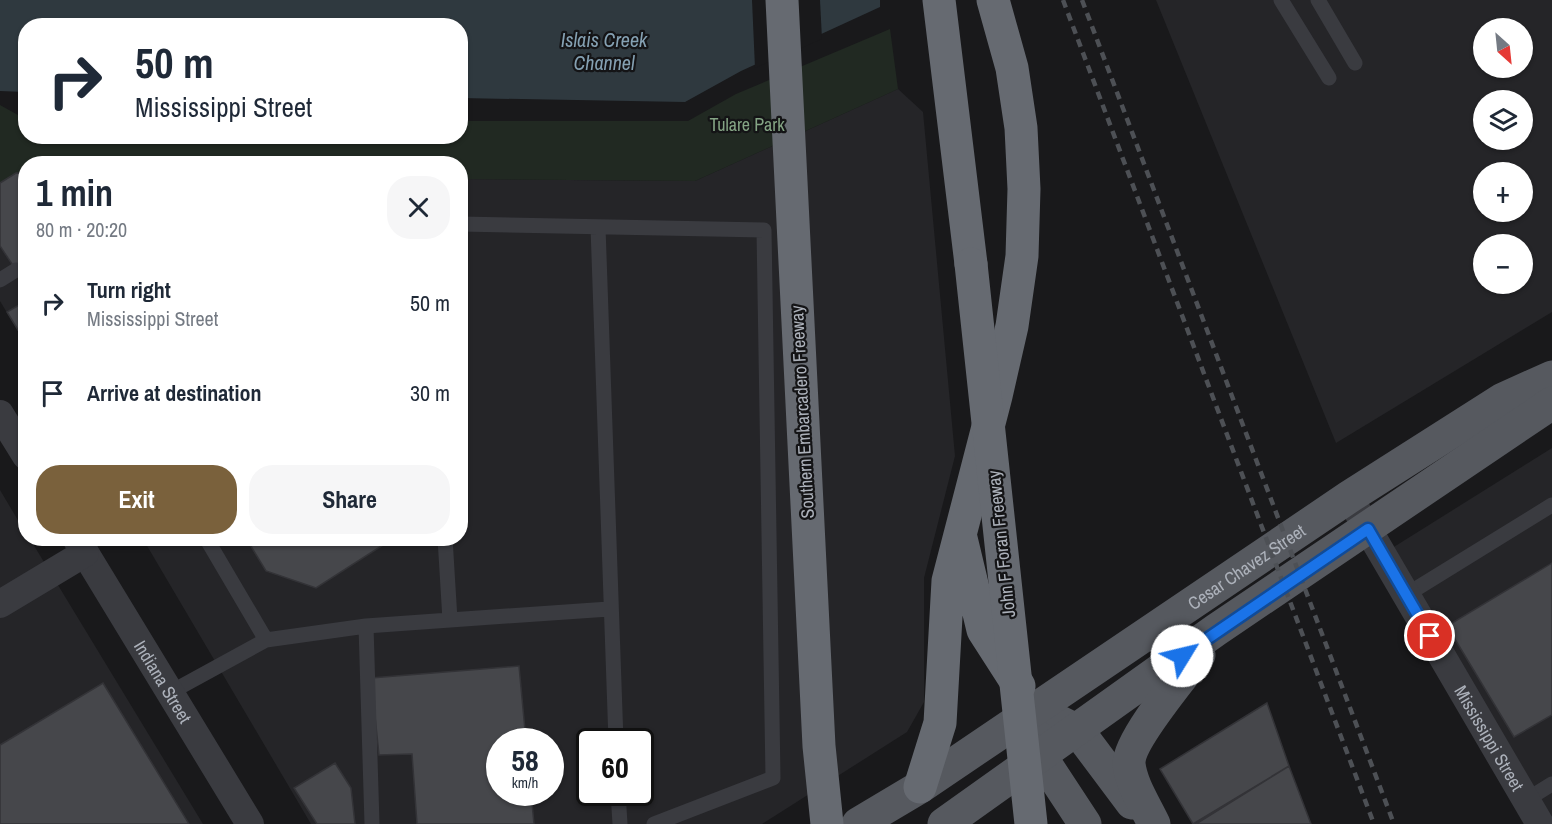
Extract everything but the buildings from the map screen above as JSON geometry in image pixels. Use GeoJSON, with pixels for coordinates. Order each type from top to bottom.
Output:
{"type":"FeatureCollection","features":[{"type":"Feature","properties":{"kind":"highway","name":"Southern Embarcadero Freeway"},"geometry":{"type":"LineString","coordinates":[[782,0],[819,746],[827,824]]}},
{"type":"Feature","properties":{"kind":"highway","name":"John F Foran Freeway"},"geometry":{"type":"LineString","coordinates":[[939,0],[971,264],[1031,824]]}},
{"type":"Feature","properties":{"kind":"highway"},"geometry":{"type":"LineString","coordinates":[[920,787],[940,723],[948,581],[1008,346],[1022,256],[1024,189],[1021,128],[1012,68],[997,13]]}},
{"type":"Feature","properties":{"kind":"highway"},"geometry":{"type":"LineString","coordinates":[[960,533],[983,630],[1034,709]]}},
{"type":"Feature","properties":{"kind":"main road","name":"Cesar Chavez Street"},"geometry":{"type":"LineString","coordinates":[[858,824],[920,787],[1349,497],[1503,399],[1552,377]]}},
{"type":"Feature","properties":{"kind":"main road","name":"Cesar Chavez Street"},"geometry":{"type":"LineString","coordinates":[[945,824],[1216,630],[1552,403]]}},
{"type":"Feature","properties":{"kind":"main road"},"geometry":{"type":"LineString","coordinates":[[1154,824],[1132,777],[1129,761],[1140,733],[1216,630]]}},
{"type":"Feature","properties":{"kind":"main road"},"geometry":{"type":"LineString","coordinates":[[1034,709],[1078,731],[1147,824]]}},
{"type":"Feature","properties":{"kind":"main road"},"geometry":{"type":"LineString","coordinates":[[1034,709],[1041,757],[1085,824]]}},
{"type":"Feature","properties":{"kind":"street"},"geometry":{"type":"LineString","coordinates":[[0,414],[18,443]]}},
{"type":"Feature","properties":{"kind":"street","name":"Mississippi Street"},"geometry":{"type":"LineString","coordinates":[[1349,497],[1533,812]]}},
{"type":"Feature","properties":{"kind":"street"},"geometry":{"type":"LineString","coordinates":[[0,604],[80,546]]}},
{"type":"Feature","properties":{"kind":"street","name":"Indiana Street"},"geometry":{"type":"LineString","coordinates":[[80,546],[250,824]]}},
{"type":"Feature","properties":{"kind":"lane"},"geometry":{"type":"LineString","coordinates":[[1281,0],[1329,78]]}},
{"type":"Feature","properties":{"kind":"lane"},"geometry":{"type":"LineString","coordinates":[[1318,0],[1356,63]]}},
{"type":"Feature","properties":{"kind":"lane"},"geometry":{"type":"LineString","coordinates":[[468,224],[764,230],[772,778],[654,824]]}},
{"type":"Feature","properties":{"kind":"lane"},"geometry":{"type":"LineString","coordinates":[[598,227],[609,609],[615,728]]}},
{"type":"Feature","properties":{"kind":"lane"},"geometry":{"type":"LineString","coordinates":[[0,280],[16,270]]}},
{"type":"Feature","properties":{"kind":"lane"},"geometry":{"type":"LineString","coordinates":[[1406,595],[1552,505]]}},
{"type":"Feature","properties":{"kind":"lane"},"geometry":{"type":"LineString","coordinates":[[211,546],[266,640]]}},
{"type":"Feature","properties":{"kind":"lane"},"geometry":{"type":"LineString","coordinates":[[445,546],[450,620]]}},
{"type":"Feature","properties":{"kind":"lane"},"geometry":{"type":"LineString","coordinates":[[171,692],[266,640],[366,626],[609,609]]}},
{"type":"Feature","properties":{"kind":"lane"},"geometry":{"type":"LineString","coordinates":[[366,626],[372,824]]}},
{"type":"Feature","properties":{"kind":"lane"},"geometry":{"type":"LineString","coordinates":[[1533,812],[1552,784]]}},
{"type":"Feature","properties":{"kind":"lane"},"geometry":{"type":"LineString","coordinates":[[619,806],[620,824]]}},
{"type":"Feature","properties":{"kind":"shaded area"},"geometry":{"type":"Polygon","coordinates":[[[1156,0],[1552,0],[1552,312],[1336,443],[1156,0]]]}},
{"type":"Feature","properties":{"kind":"shaded area"},"geometry":{"type":"Polygon","coordinates":[[[898,89],[923,112],[955,456],[924,578],[924,702],[907,732],[762,824],[311,824],[147,546],[468,546],[468,179],[695,181],[898,89]]]}},
{"type":"Feature","properties":{"kind":"shaded area"},"geometry":{"type":"Polygon","coordinates":[[[18,176],[18,331],[0,301],[0,183],[18,176]]]}},
{"type":"Feature","properties":{"kind":"shaded area"},"geometry":{"type":"Polygon","coordinates":[[[1552,448],[1552,824],[1389,550],[1552,448]]]}},
{"type":"Feature","properties":{"kind":"shaded area"},"geometry":{"type":"Polygon","coordinates":[[[0,490],[18,520],[18,546],[34,546],[203,824],[0,824],[0,490]]]}},
{"type":"Feature","properties":{"kind":"green space","name":"Tulare Park"},"geometry":{"type":"Polygon","coordinates":[[[890,29],[898,89],[695,181],[468,179],[468,156],[18,156],[18,176],[0,183],[0,105],[18,115],[18,144],[468,144],[468,121],[688,121],[736,94],[890,29]]]}},
{"type":"Feature","properties":{"kind":"water","name":"Islais Creek Channel"},"geometry":{"type":"Polygon","coordinates":[[[0,0],[880,0],[880,7],[741,71],[685,102],[468,98],[468,18],[18,18],[18,92],[0,91],[0,0]]]}},
{"type":"Feature","properties":{"kind":"pier"},"geometry":{"type":"Polygon","coordinates":[[[752,0],[820,0],[822,39],[755,68],[752,0]]]}},
{"type":"Feature","properties":{"kind":"railway"},"geometry":{"type":"LineString","coordinates":[[1063,0],[1374,824]]}},
{"type":"Feature","properties":{"kind":"railway"},"geometry":{"type":"LineString","coordinates":[[1082,0],[1394,824]]}},
{"type":"Feature","properties":{"kind":"route"},"geometry":{"type":"LineString","coordinates":[[1182,656],[1216,630],[1368,529],[1430,636]]}}]}
